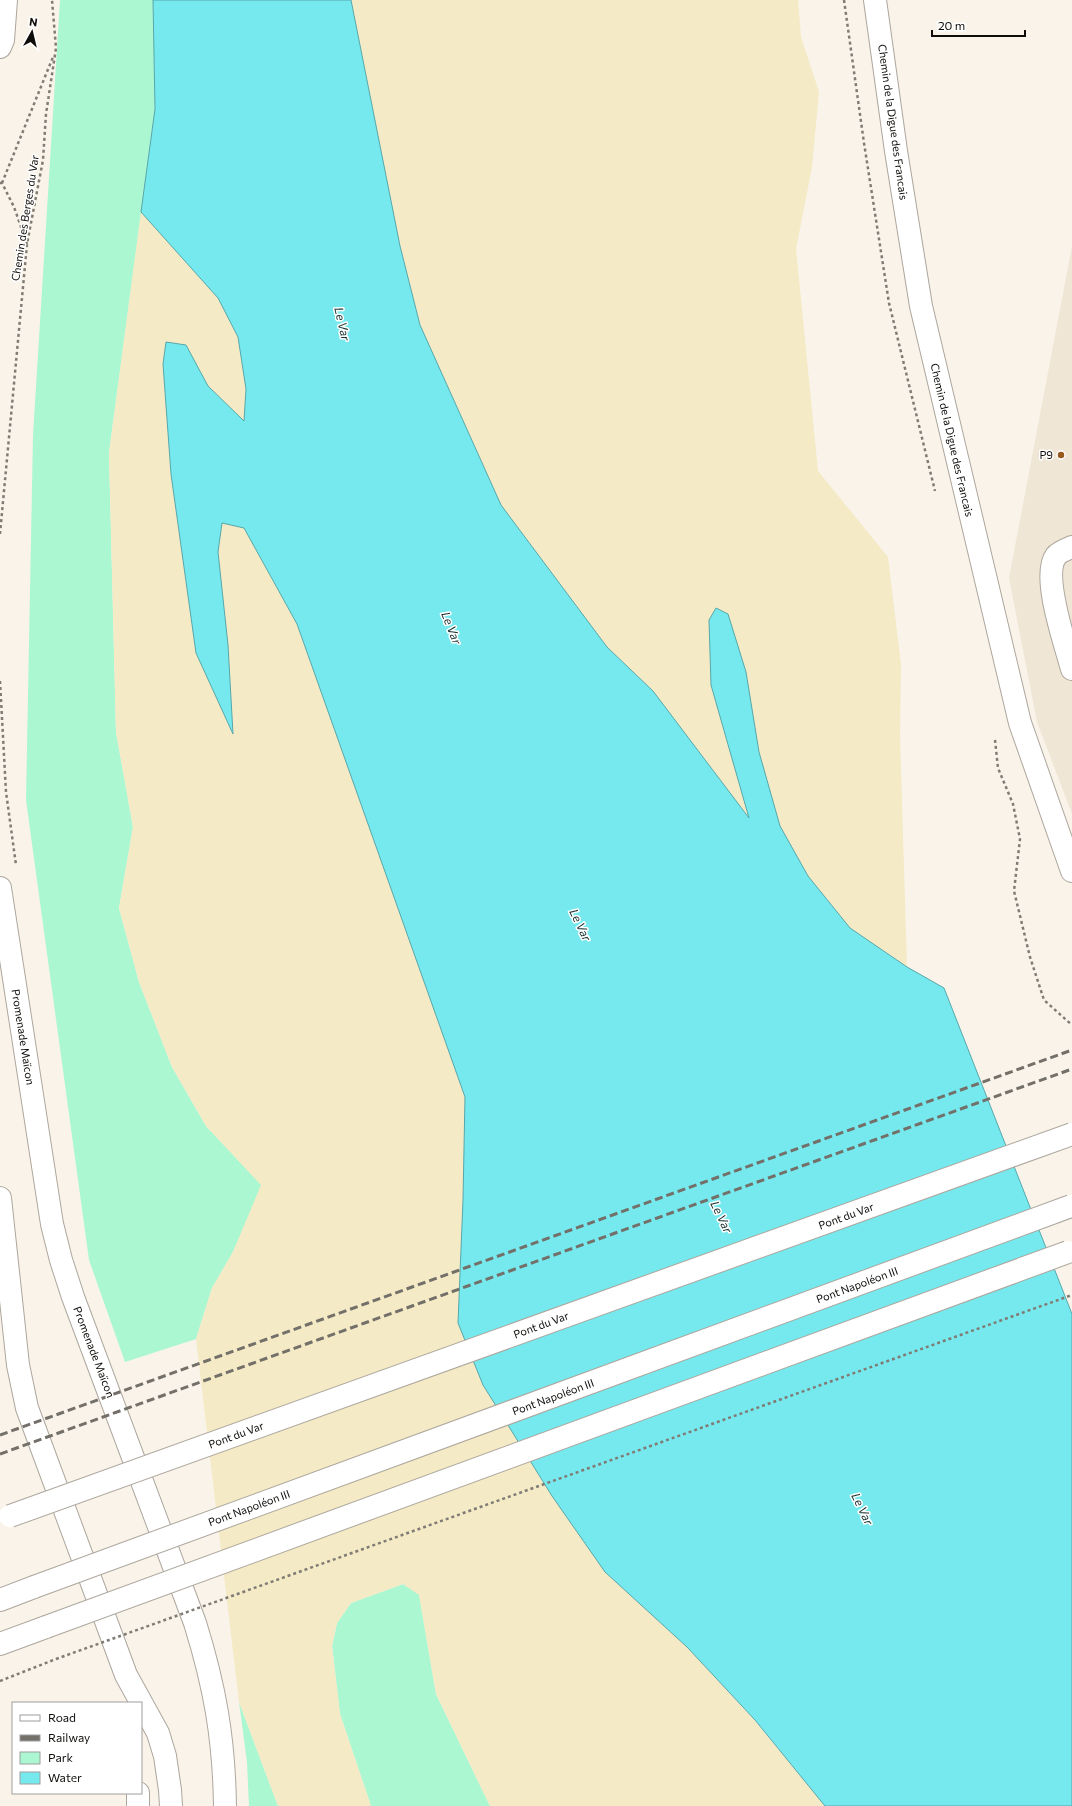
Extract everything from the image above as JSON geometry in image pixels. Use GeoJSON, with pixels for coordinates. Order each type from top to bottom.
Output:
{"type":"FeatureCollection","features":[{"type":"Feature","properties":{"kind":"main road"},"geometry":{"type":"LineString","coordinates":[[0,47],[3,40],[6,0]]}},
{"type":"Feature","properties":{"kind":"main road","name":"Chemin de la Digue des Francais"},"geometry":{"type":"LineString","coordinates":[[875,0],[896,151],[921,306],[1020,723],[1072,871]]}},
{"type":"Feature","properties":{"kind":"main road"},"geometry":{"type":"LineString","coordinates":[[1072,548],[1056,556],[1053,563],[1051,584],[1056,612],[1072,669]]}},
{"type":"Feature","properties":{"kind":"main road","name":"Promenade Maïcon"},"geometry":{"type":"LineString","coordinates":[[0,888],[52,1224],[61,1260],[73,1297],[195,1623],[209,1666],[218,1710],[222,1745],[225,1806]]}},
{"type":"Feature","properties":{"kind":"main road","name":"Pont du Var"},"geometry":{"type":"LineString","coordinates":[[5,1518],[1072,1134]]}},
{"type":"Feature","properties":{"kind":"main road"},"geometry":{"type":"LineString","coordinates":[[0,1198],[18,1365],[27,1408],[126,1675],[141,1702]]}},
{"type":"Feature","properties":{"kind":"main road","name":"Pont Napoléon III"},"geometry":{"type":"LineString","coordinates":[[0,1600],[1072,1206]]}},
{"type":"Feature","properties":{"kind":"main road"},"geometry":{"type":"LineString","coordinates":[[6,1644],[46,1627],[1072,1251]]}},
{"type":"Feature","properties":{"kind":"main road"},"geometry":{"type":"LineString","coordinates":[[126,1675],[130,1702]]}},
{"type":"Feature","properties":{"kind":"main road"},"geometry":{"type":"LineString","coordinates":[[142,1704],[158,1733],[165,1756],[171,1806]]}},
{"type":"Feature","properties":{"kind":"main road"},"geometry":{"type":"LineString","coordinates":[[138,1794],[138,1806]]}},
{"type":"Feature","properties":{"kind":"path","name":"Chemin des Berges du Var"},"geometry":{"type":"LineString","coordinates":[[0,534],[27,244],[43,160],[46,114],[55,53],[52,0]]}},
{"type":"Feature","properties":{"kind":"path"},"geometry":{"type":"LineString","coordinates":[[27,244],[14,207],[1,183],[55,53]]}},
{"type":"Feature","properties":{"kind":"path"},"geometry":{"type":"LineString","coordinates":[[0,680],[6,792]]}},
{"type":"Feature","properties":{"kind":"path"},"geometry":{"type":"LineString","coordinates":[[0,1681],[56,1659],[1072,1295]]}},
{"type":"Feature","properties":{"kind":"shaded area"},"geometry":{"type":"Polygon","coordinates":[[[1072,246],[1072,814],[1037,722],[1009,578],[1072,246]]]}},
{"type":"Feature","properties":{"kind":"green space"},"geometry":{"type":"Polygon","coordinates":[[[60,0],[153,0],[155,109],[109,453],[116,732],[133,827],[119,908],[139,982],[172,1067],[206,1126],[262,1185],[233,1252],[212,1288],[196,1339],[125,1362],[89,1260],[26,800],[33,435],[60,0]]]}},
{"type":"Feature","properties":{"kind":"green space"},"geometry":{"type":"Polygon","coordinates":[[[403,1584],[419,1594],[436,1694],[490,1806],[371,1806],[340,1714],[332,1646],[337,1623],[351,1603],[403,1584]]]}},
{"type":"Feature","properties":{"kind":"green space"},"geometry":{"type":"Polygon","coordinates":[[[239,1702],[278,1806],[249,1806],[247,1762],[239,1702]]]}},
{"type":"Feature","properties":{"kind":"sand"},"geometry":{"type":"Polygon","coordinates":[[[351,0],[798,0],[801,37],[819,92],[812,167],[796,249],[818,471],[888,557],[901,665],[900,736],[907,967],[850,928],[808,876],[780,826],[759,752],[711,685],[750,819],[653,691],[607,647],[501,505],[420,325],[400,246],[351,0]]]}},
{"type":"Feature","properties":{"kind":"sand"},"geometry":{"type":"Polygon","coordinates":[[[141,212],[218,298],[238,337],[246,389],[244,421],[208,386],[186,345],[163,364],[171,474],[196,653],[233,733],[228,645],[218,552],[222,523],[245,528],[297,624],[465,1097],[463,1200],[605,1572],[687,1647],[754,1720],[825,1806],[490,1806],[436,1694],[419,1595],[403,1584],[351,1603],[337,1623],[332,1646],[340,1714],[371,1806],[278,1806],[239,1702],[196,1339],[212,1288],[233,1252],[261,1185],[206,1126],[172,1067],[139,982],[119,908],[133,827],[116,732],[109,453],[141,212]]]}},
{"type":"Feature","properties":{"kind":"water","name":"Le Var"},"geometry":{"type":"Polygon","coordinates":[[[153,0],[351,0],[400,246],[420,325],[501,505],[607,647],[653,691],[749,818],[711,685],[709,620],[716,608],[728,614],[746,672],[759,752],[780,826],[808,876],[850,928],[907,967],[944,988],[1072,1314],[1072,1806],[825,1806],[755,1720],[687,1647],[605,1572],[552,1496],[483,1385],[458,1323],[465,1097],[297,624],[244,528],[222,523],[218,552],[228,645],[233,734],[196,653],[171,474],[163,364],[166,342],[186,345],[208,386],[244,421],[246,389],[238,337],[218,298],[141,212],[155,109],[153,0]]]}},
{"type":"Feature","properties":{"kind":"railway"},"geometry":{"type":"LineString","coordinates":[[0,1435],[1072,1050]]}},
{"type":"Feature","properties":{"kind":"railway"},"geometry":{"type":"LineString","coordinates":[[0,1454],[1072,1069]]}},
{"type":"Feature","properties":{"kind":"place","name":"P9"},"geometry":{"type":"Point","coordinates":[1061,455]}}]}
